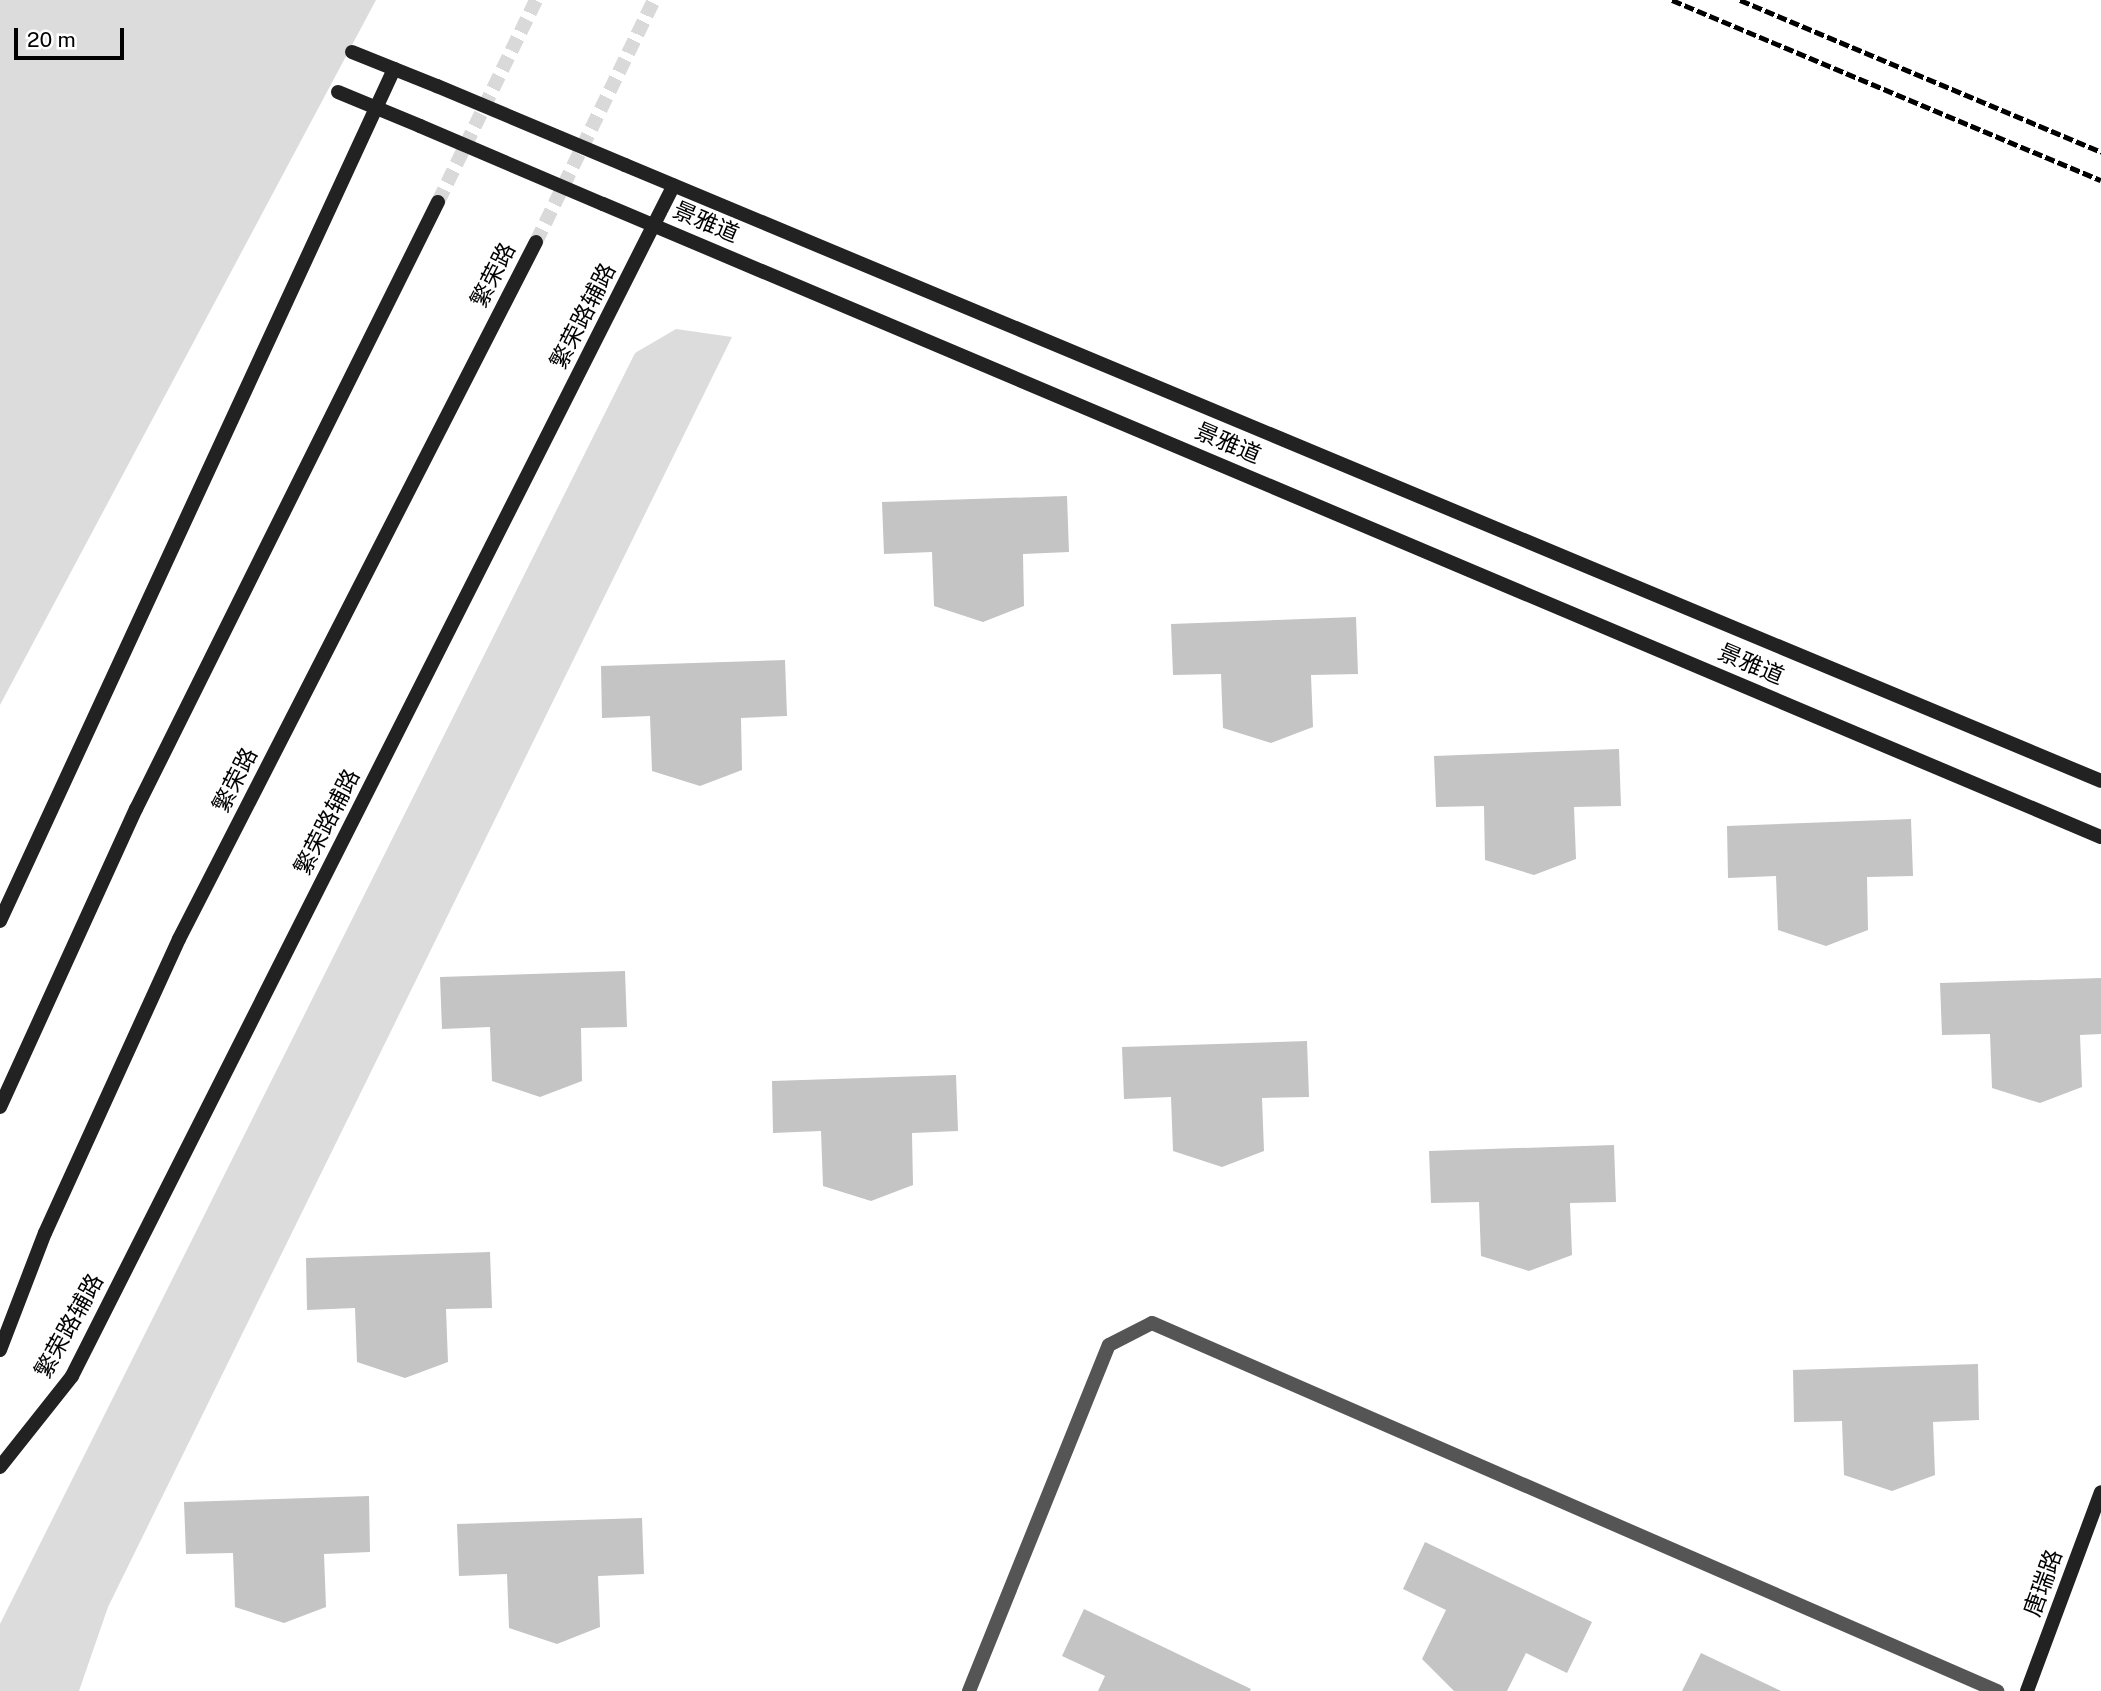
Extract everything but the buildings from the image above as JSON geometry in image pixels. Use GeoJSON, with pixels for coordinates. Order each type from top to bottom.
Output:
{"type":"FeatureCollection","features":[{"type":"Feature","properties":{"kind":"street","name":"景雅道"},"geometry":{"type":"LineString","coordinates":[[352,52],[2101,781]]}},
{"type":"Feature","properties":{"kind":"street"},"geometry":{"type":"LineString","coordinates":[[0,921],[394,69]]}},
{"type":"Feature","properties":{"kind":"street","name":"景雅道"},"geometry":{"type":"LineString","coordinates":[[338,92],[2101,837]]}},
{"type":"Feature","properties":{"kind":"street","name":"繁荣路辅路"},"geometry":{"type":"LineString","coordinates":[[0,1467],[72,1376],[674,186]]}},
{"type":"Feature","properties":{"kind":"street"},"geometry":{"type":"LineString","coordinates":[[0,1107],[136,809],[438,202]]}},
{"type":"Feature","properties":{"kind":"street","name":"繁荣路"},"geometry":{"type":"LineString","coordinates":[[0,1350],[45,1233],[179,939],[536,242]]}},
{"type":"Feature","properties":{"kind":"street"},"geometry":{"type":"LineString","coordinates":[[969,1691],[1109,1345],[1152,1323],[1997,1691]]}},
{"type":"Feature","properties":{"kind":"street","name":"唐瑞路"},"geometry":{"type":"LineString","coordinates":[[2027,1691],[2101,1492]]}},
{"type":"Feature","properties":{"kind":"shaded area"},"geometry":{"type":"Polygon","coordinates":[[[0,0],[376,0],[0,705],[0,0]]]}},
{"type":"Feature","properties":{"kind":"shaded area"},"geometry":{"type":"Polygon","coordinates":[[[676,329],[732,337],[108,1607],[79,1691],[0,1691],[0,1624],[635,353],[676,329]]]}},
{"type":"Feature","properties":{"kind":"tunnel"},"geometry":{"type":"LineString","coordinates":[[438,202],[536,0]]}},
{"type":"Feature","properties":{"kind":"tunnel"},"geometry":{"type":"LineString","coordinates":[[536,242],[654,0]]}},
{"type":"Feature","properties":{"kind":"railway"},"geometry":{"type":"LineString","coordinates":[[1672,0],[2101,180]]}},
{"type":"Feature","properties":{"kind":"railway"},"geometry":{"type":"LineString","coordinates":[[1740,0],[2101,152]]}}]}
